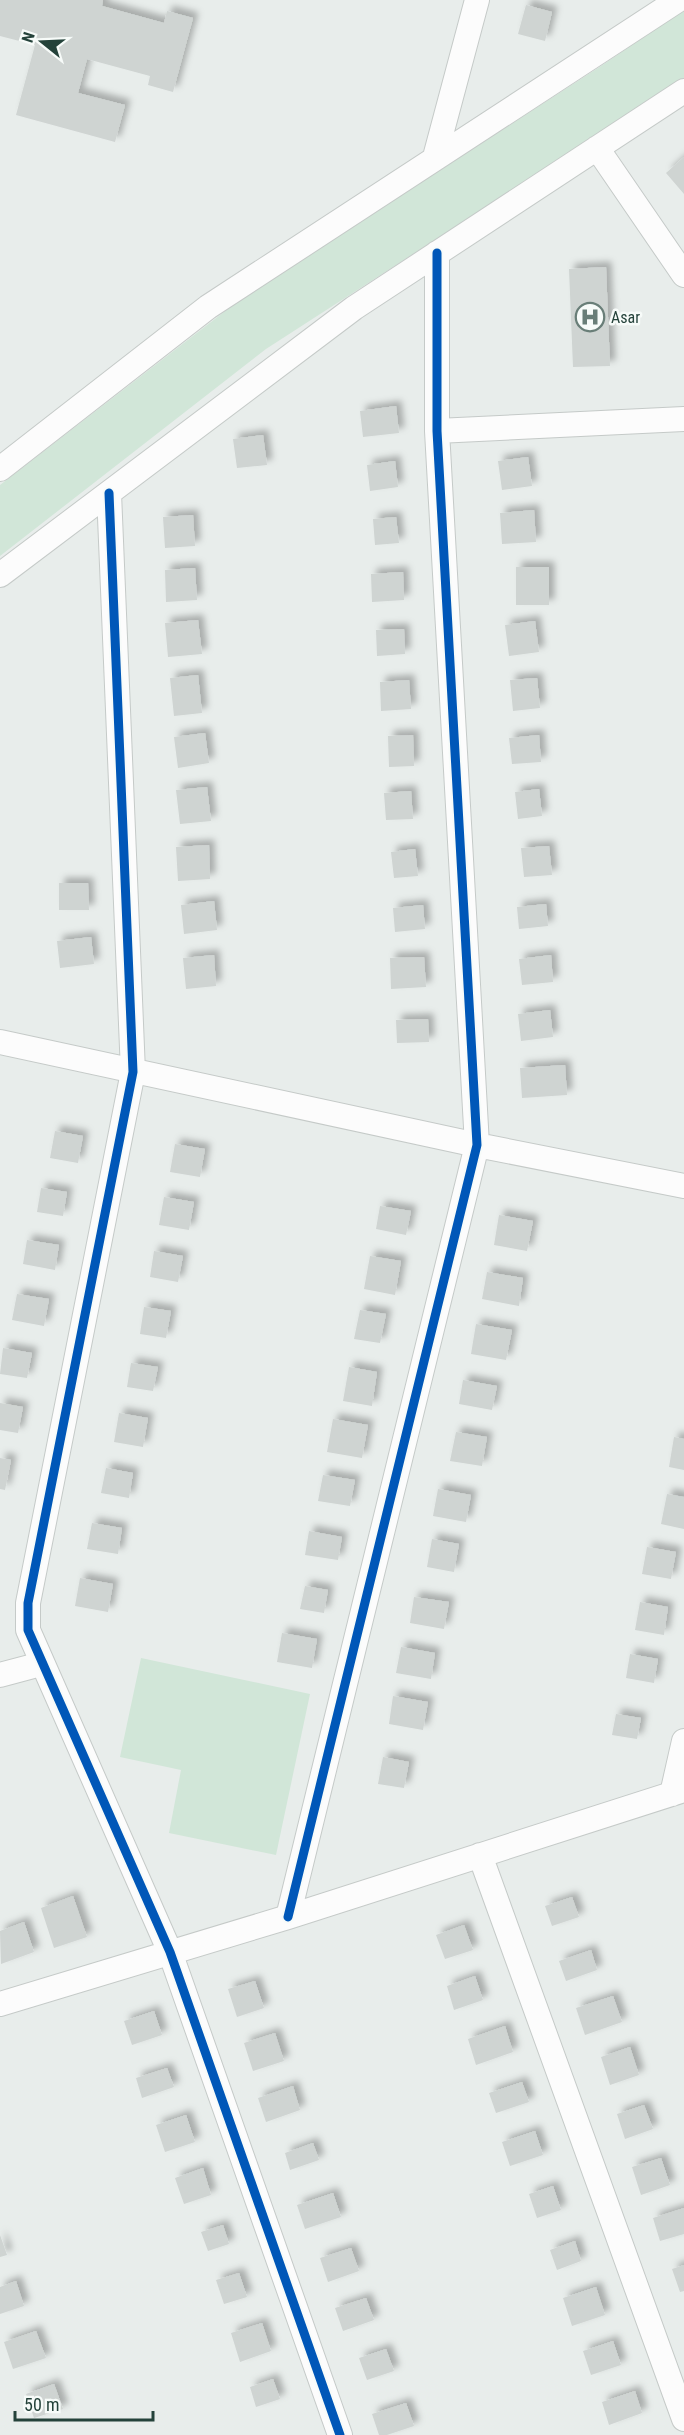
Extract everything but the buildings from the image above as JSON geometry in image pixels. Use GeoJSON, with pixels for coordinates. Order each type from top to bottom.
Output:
{"type":"FeatureCollection","features":[{"type":"Feature","properties":{"kind":"street"},"geometry":{"type":"LineString","coordinates":[[435,157],[477,0]]}},
{"type":"Feature","properties":{"kind":"street"},"geometry":{"type":"LineString","coordinates":[[0,469],[208,307],[678,0]]}},
{"type":"Feature","properties":{"kind":"street"},"geometry":{"type":"LineString","coordinates":[[0,575],[354,308],[684,91]]}},
{"type":"Feature","properties":{"kind":"street"},"geometry":{"type":"LineString","coordinates":[[597,148],[684,274]]}},
{"type":"Feature","properties":{"kind":"street"},"geometry":{"type":"LineString","coordinates":[[288,1917],[477,1144],[437,431],[437,253]]}},
{"type":"Feature","properties":{"kind":"street"},"geometry":{"type":"LineString","coordinates":[[437,431],[684,419]]}},
{"type":"Feature","properties":{"kind":"street"},"geometry":{"type":"LineString","coordinates":[[109,493],[133,1072],[28,1603],[28,1630],[41,1664],[170,1952],[340,2435]]}},
{"type":"Feature","properties":{"kind":"street"},"geometry":{"type":"LineString","coordinates":[[0,1042],[133,1072],[684,1186]]}},
{"type":"Feature","properties":{"kind":"street"},"geometry":{"type":"LineString","coordinates":[[0,1675],[41,1664]]}},
{"type":"Feature","properties":{"kind":"street"},"geometry":{"type":"LineString","coordinates":[[0,2004],[288,1917],[678,1792],[684,1741]]}},
{"type":"Feature","properties":{"kind":"street"},"geometry":{"type":"LineString","coordinates":[[480,1855],[684,2419]]}},
{"type":"Feature","properties":{"kind":"green space"},"geometry":{"type":"Polygon","coordinates":[[[684,10],[684,79],[266,349],[0,556],[0,485],[246,295],[684,10]]]}},
{"type":"Feature","properties":{"kind":"green space"},"geometry":{"type":"Polygon","coordinates":[[[141,1658],[310,1694],[276,1855],[169,1833],[181,1770],[120,1757],[141,1658]]]}},
{"type":"Feature","properties":{"kind":"cycle path"},"geometry":{"type":"LineString","coordinates":[[288,1917],[477,1145],[437,431],[437,253]]}},
{"type":"Feature","properties":{"kind":"cycle path"},"geometry":{"type":"LineString","coordinates":[[109,493],[133,1072],[28,1603],[28,1630],[170,1952],[340,2435]]}},
{"type":"Feature","properties":{"kind":"place","name":"Asar"},"geometry":{"type":"Point","coordinates":[590,317]}}]}
